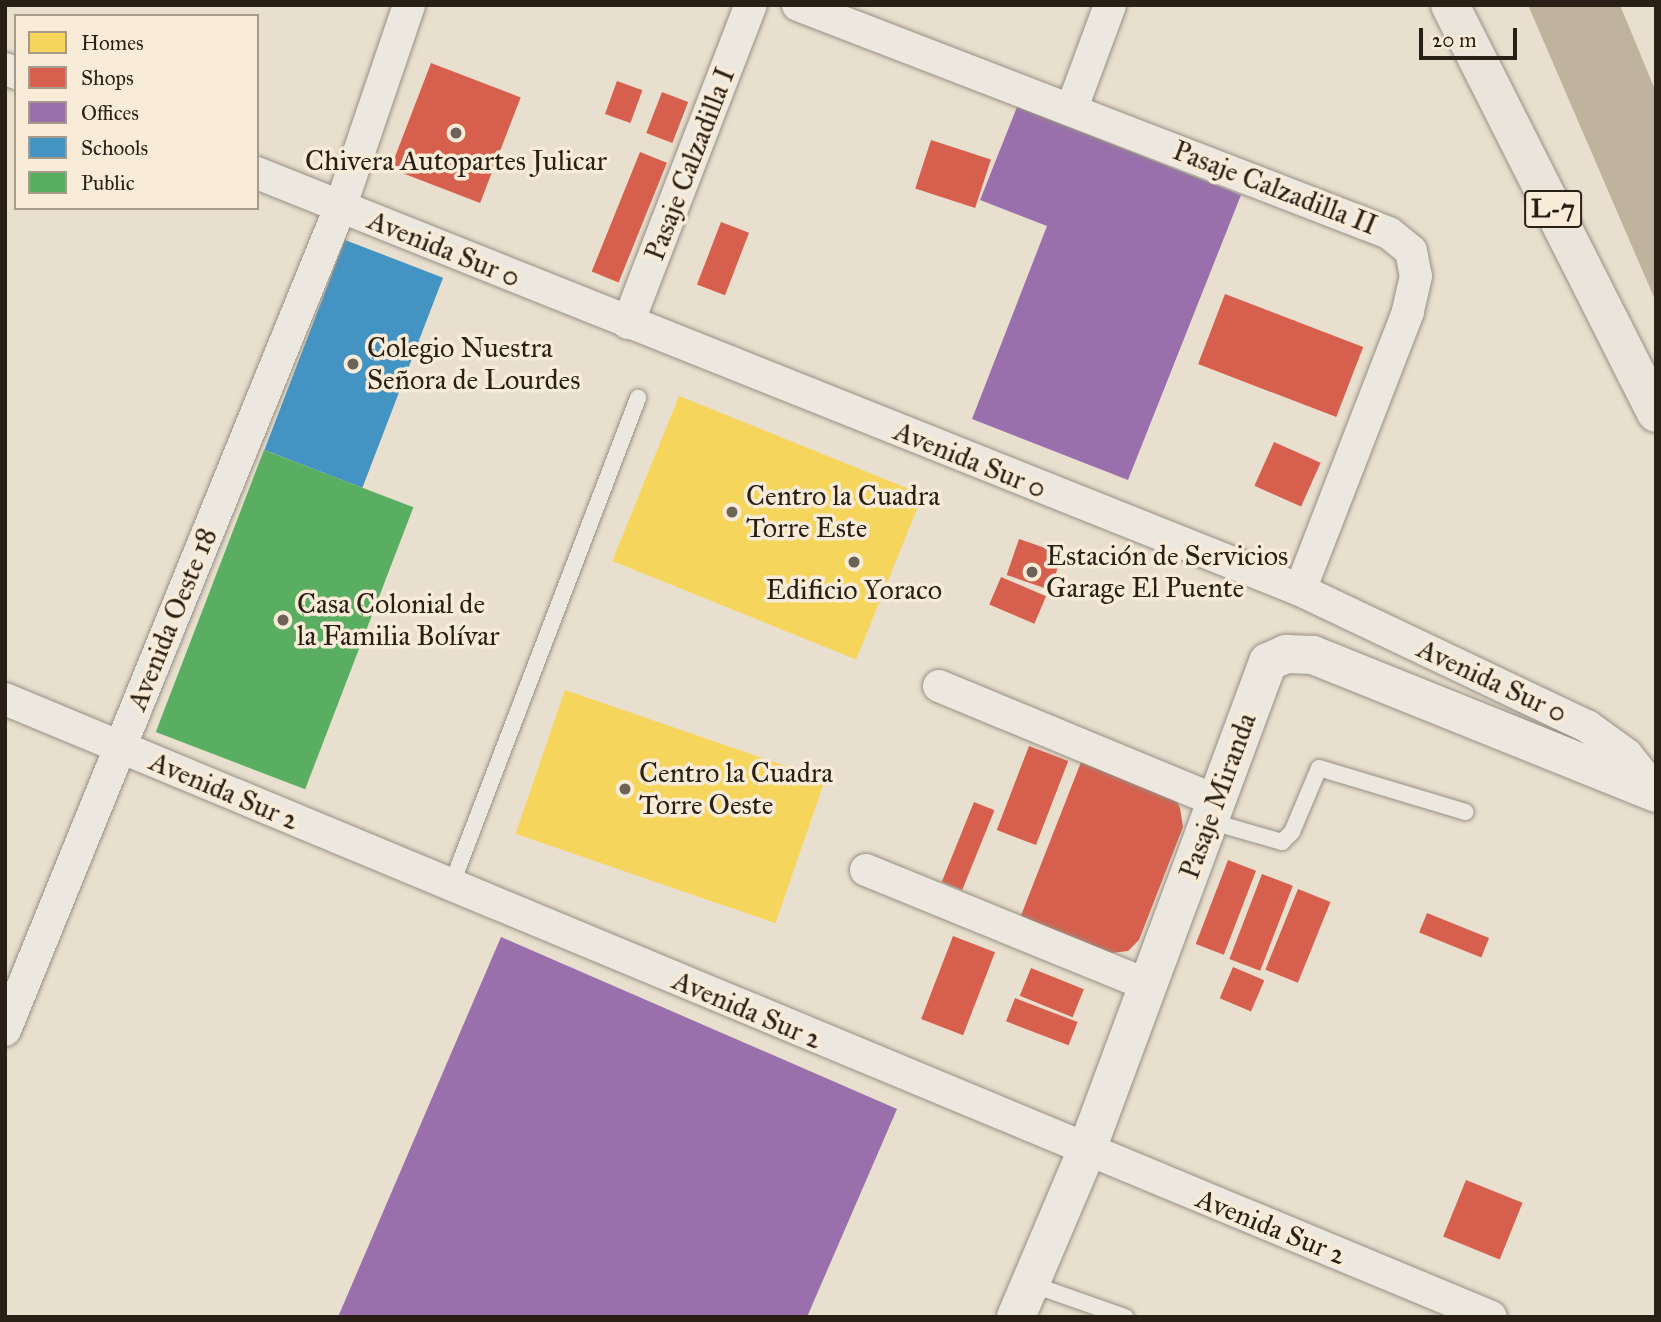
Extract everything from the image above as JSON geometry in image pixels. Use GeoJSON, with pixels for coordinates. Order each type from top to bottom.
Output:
{"type":"FeatureCollection","features":[{"type":"Feature","properties":{"kind":"highway","name":"L-7"},"geometry":{"type":"LineString","coordinates":[[1450,5],[1656,413]]}},
{"type":"Feature","properties":{"kind":"main road","name":"Pasaje Miranda"},"geometry":{"type":"LineString","coordinates":[[1023,1300],[1086,1152],[1268,662],[1286,654],[1313,655],[1656,792]]}},
{"type":"Feature","properties":{"kind":"street","name":"Avenida Oeste 18"},"geometry":{"type":"LineString","coordinates":[[5,1030],[340,208],[409,5]]}},
{"type":"Feature","properties":{"kind":"street","name":"Pasaje Calzadilla I"},"geometry":{"type":"LineString","coordinates":[[628,323],[751,5]]}},
{"type":"Feature","properties":{"kind":"street","name":"Pasaje Calzadilla II"},"geometry":{"type":"LineString","coordinates":[[798,5],[1072,108],[1389,233],[1411,251],[1416,276],[1408,312],[1300,590]]}},
{"type":"Feature","properties":{"kind":"street"},"geometry":{"type":"LineString","coordinates":[[1072,108],[1110,5]]}},
{"type":"Feature","properties":{"kind":"street","name":"Avenida Sur 0"},"geometry":{"type":"LineString","coordinates":[[259,174],[1300,590],[1587,726],[1628,755],[1656,792]]}},
{"type":"Feature","properties":{"kind":"street"},"geometry":{"type":"LineString","coordinates":[[939,686],[1212,811]]}},
{"type":"Feature","properties":{"kind":"street","name":"Avenida Sur 2"},"geometry":{"type":"LineString","coordinates":[[5,699],[1086,1152],[1491,1317]]}},
{"type":"Feature","properties":{"kind":"street"},"geometry":{"type":"LineString","coordinates":[[866,870],[1148,985]]}},
{"type":"Feature","properties":{"kind":"lane"},"geometry":{"type":"LineString","coordinates":[[452,886],[638,398]]}},
{"type":"Feature","properties":{"kind":"lane"},"geometry":{"type":"LineString","coordinates":[[1212,811],[1282,842],[1292,832],[1319,768],[1466,811]]}},
{"type":"Feature","properties":{"kind":"lane"},"geometry":{"type":"LineString","coordinates":[[1023,1300],[1125,1317]]}},
{"type":"Feature","properties":{"kind":"shaded area"},"geometry":{"type":"Polygon","coordinates":[[[1528,5],[1620,5],[1656,92],[1656,302],[1528,5]]]}},
{"type":"Feature","properties":{"kind":"building: Homes","name":"Centro la Cuadra Torre Este"},"geometry":{"type":"Polygon","coordinates":[[[679,396],[923,495],[856,660],[612,561],[679,396]]]}},
{"type":"Feature","properties":{"kind":"building: Homes","name":"Centro la Cuadra Torre Oeste"},"geometry":{"type":"Polygon","coordinates":[[[565,690],[825,780],[776,923],[516,834],[565,690]]]}},
{"type":"Feature","properties":{"kind":"building: Shops","name":"Chivera Autopartes Julicar"},"geometry":{"type":"Polygon","coordinates":[[[431,63],[521,97],[480,203],[391,168],[431,63]]]}},
{"type":"Feature","properties":{"kind":"building: Shops"},"geometry":{"type":"Polygon","coordinates":[[[617,81],[642,90],[630,123],[605,114],[617,81]]]}},
{"type":"Feature","properties":{"kind":"building: Shops"},"geometry":{"type":"Polygon","coordinates":[[[662,92],[688,102],[672,143],[646,133],[662,92]]]}},
{"type":"Feature","properties":{"kind":"building: Shops"},"geometry":{"type":"Polygon","coordinates":[[[931,140],[991,159],[975,208],[915,189],[931,140]]]}},
{"type":"Feature","properties":{"kind":"building: Shops"},"geometry":{"type":"Polygon","coordinates":[[[640,152],[667,163],[619,282],[592,272],[640,152]]]}},
{"type":"Feature","properties":{"kind":"building: Shops"},"geometry":{"type":"Polygon","coordinates":[[[721,222],[749,233],[725,295],[697,285],[721,222]]]}},
{"type":"Feature","properties":{"kind":"building: Shops"},"geometry":{"type":"Polygon","coordinates":[[[1225,294],[1363,347],[1336,417],[1198,364],[1225,294]]]}},
{"type":"Feature","properties":{"kind":"building: Shops"},"geometry":{"type":"Polygon","coordinates":[[[1274,442],[1321,463],[1301,507],[1254,486],[1274,442]]]}},
{"type":"Feature","properties":{"kind":"building: Shops"},"geometry":{"type":"Polygon","coordinates":[[[1019,539],[1062,554],[1050,590],[1007,575],[1019,539]]]}},
{"type":"Feature","properties":{"kind":"building: Shops","name":"Estación de Servicios Garage El Puente"},"geometry":{"type":"Polygon","coordinates":[[[1001,577],[1046,596],[1034,624],[989,605],[1001,577]]]}},
{"type":"Feature","properties":{"kind":"building: Shops"},"geometry":{"type":"Polygon","coordinates":[[[1029,746],[1068,761],[1036,845],[997,830],[1029,746]]]}},
{"type":"Feature","properties":{"kind":"building: Shops"},"geometry":{"type":"Polygon","coordinates":[[[1083,757],[1173,793],[1180,808],[1183,827],[1139,940],[1128,951],[1111,953],[1020,918],[1083,757]]]}},
{"type":"Feature","properties":{"kind":"building: Shops"},"geometry":{"type":"Polygon","coordinates":[[[974,802],[994,810],[962,890],[942,882],[974,802]]]}},
{"type":"Feature","properties":{"kind":"building: Shops"},"geometry":{"type":"Polygon","coordinates":[[[1228,860],[1256,871],[1224,955],[1196,944],[1228,860]]]}},
{"type":"Feature","properties":{"kind":"building: Shops"},"geometry":{"type":"Polygon","coordinates":[[[1262,874],[1293,886],[1260,971],[1229,959],[1262,874]]]}},
{"type":"Feature","properties":{"kind":"building: Shops"},"geometry":{"type":"Polygon","coordinates":[[[1298,889],[1330,902],[1298,983],[1265,970],[1298,889]]]}},
{"type":"Feature","properties":{"kind":"building: Shops"},"geometry":{"type":"Polygon","coordinates":[[[1427,913],[1489,938],[1481,958],[1419,932],[1427,913]]]}},
{"type":"Feature","properties":{"kind":"building: Shops"},"geometry":{"type":"Polygon","coordinates":[[[953,936],[995,952],[963,1035],[921,1019],[953,936]]]}},
{"type":"Feature","properties":{"kind":"building: Shops"},"geometry":{"type":"Polygon","coordinates":[[[1233,967],[1264,980],[1251,1012],[1220,998],[1233,967]]]}},
{"type":"Feature","properties":{"kind":"building: Shops"},"geometry":{"type":"Polygon","coordinates":[[[1031,968],[1084,989],[1073,1017],[1020,996],[1031,968]]]}},
{"type":"Feature","properties":{"kind":"building: Shops"},"geometry":{"type":"Polygon","coordinates":[[[1015,998],[1078,1022],[1069,1045],[1006,1021],[1015,998]]]}},
{"type":"Feature","properties":{"kind":"building: Shops"},"geometry":{"type":"Polygon","coordinates":[[[1466,1180],[1523,1203],[1500,1259],[1443,1237],[1466,1180]]]}},
{"type":"Feature","properties":{"kind":"building: Offices"},"geometry":{"type":"Polygon","coordinates":[[[1017,107],[1241,195],[1128,480],[972,419],[1047,226],[980,200],[1017,107]]]}},
{"type":"Feature","properties":{"kind":"building: Offices"},"geometry":{"type":"Polygon","coordinates":[[[501,937],[897,1109],[807,1317],[338,1317],[501,937]]]}},
{"type":"Feature","properties":{"kind":"building: Schools","name":"Colegio Nuestra Señora de Lourdes"},"geometry":{"type":"Polygon","coordinates":[[[345,240],[443,278],[362,488],[264,450],[345,240]]]}},
{"type":"Feature","properties":{"kind":"building: Public","name":"Casa Colonial de la Familia Bolívar"},"geometry":{"type":"Polygon","coordinates":[[[264,450],[413,507],[305,789],[156,732],[264,450]]]}},
{"type":"Feature","properties":{"kind":"place","name":"Chivera Autopartes Julicar"},"geometry":{"type":"Point","coordinates":[456,133]}},
{"type":"Feature","properties":{"kind":"place","name":"Colegio Nuestra Señora de Lourdes"},"geometry":{"type":"Point","coordinates":[353,364]}},
{"type":"Feature","properties":{"kind":"place","name":"Centro la Cuadra Torre Este"},"geometry":{"type":"Point","coordinates":[732,512]}},
{"type":"Feature","properties":{"kind":"place","name":"Edificio Yoraco"},"geometry":{"type":"Point","coordinates":[854,562]}},
{"type":"Feature","properties":{"kind":"place","name":"Estación de Servicios Garage El Puente"},"geometry":{"type":"Point","coordinates":[1032,572]}},
{"type":"Feature","properties":{"kind":"place","name":"Casa Colonial de la Familia Bolívar"},"geometry":{"type":"Point","coordinates":[283,620]}},
{"type":"Feature","properties":{"kind":"place","name":"Centro la Cuadra Torre Oeste"},"geometry":{"type":"Point","coordinates":[625,789]}}]}
